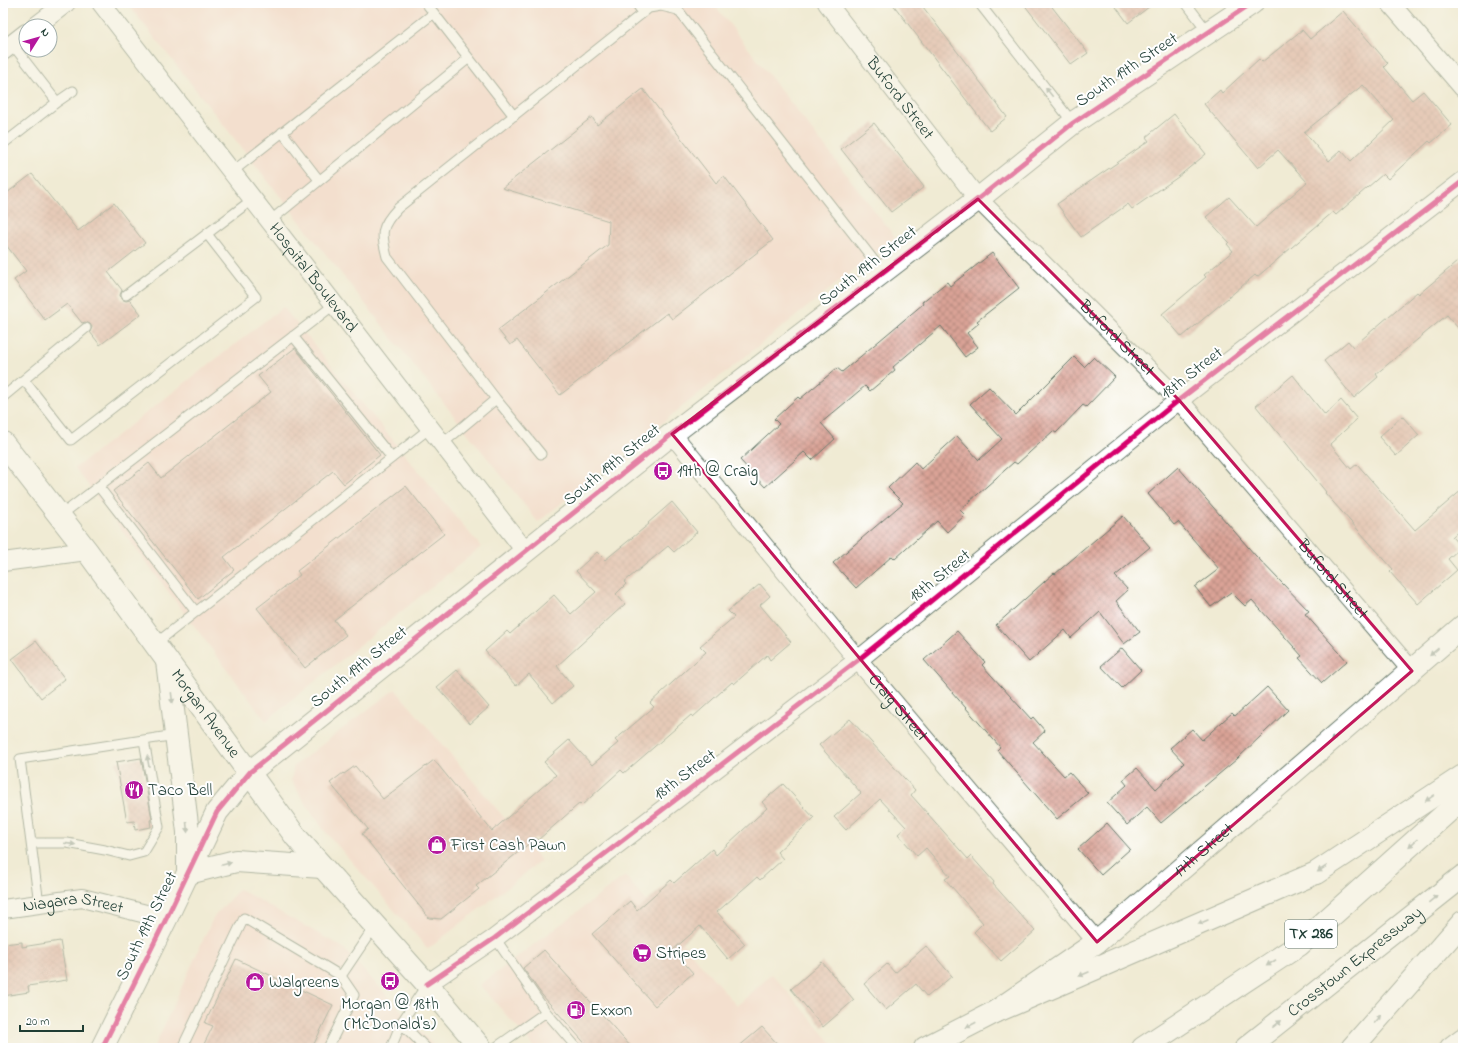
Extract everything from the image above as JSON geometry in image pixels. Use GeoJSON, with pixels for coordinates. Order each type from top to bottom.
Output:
{"type":"FeatureCollection","features":[{"type":"Feature","properties":{"kind":"main road","name":"South 19th Street"},"geometry":{"type":"LineString","coordinates":[[102,1048],[217,812],[250,772],[672,434],[978,199],[1073,123],[1252,3]]}},
{"type":"Feature","properties":{"kind":"main road","name":"Morgan Avenue"},"geometry":{"type":"LineString","coordinates":[[3,443],[87,551],[250,772],[296,837],[426,984],[480,1048]]}},
{"type":"Feature","properties":{"kind":"main road","name":"17th Street"},"geometry":{"type":"LineString","coordinates":[[926,1048],[995,1012],[1097,942],[1463,626]]}},
{"type":"Feature","properties":{"kind":"main road"},"geometry":{"type":"LineString","coordinates":[[161,652],[176,735],[188,832],[188,873],[236,861],[322,867]]}},
{"type":"Feature","properties":{"kind":"main road"},"geometry":{"type":"LineString","coordinates":[[995,1012],[1316,873],[1463,776]]}},
{"type":"Feature","properties":{"kind":"main road","name":"TX 286"},"geometry":{"type":"LineString","coordinates":[[1143,1048],[1299,945],[1463,798]]}},
{"type":"Feature","properties":{"kind":"main road","name":"Crosstown Expressway"},"geometry":{"type":"LineString","coordinates":[[1246,1048],[1463,876]]}},
{"type":"Feature","properties":{"kind":"main road"},"geometry":{"type":"LineString","coordinates":[[1352,1048],[1463,922]]}},
{"type":"Feature","properties":{"kind":"main road"},"geometry":{"type":"LineString","coordinates":[[1451,1048],[1463,1039]]}},
{"type":"Feature","properties":{"kind":"street"},"geometry":{"type":"LineString","coordinates":[[46,18],[66,3]]}},
{"type":"Feature","properties":{"kind":"street","name":"Hospital Boulevard"},"geometry":{"type":"LineString","coordinates":[[101,3],[526,552]]}},
{"type":"Feature","properties":{"kind":"street","name":"Buford Street"},"geometry":{"type":"LineString","coordinates":[[827,3],[978,199],[1179,400],[1412,671]]}},
{"type":"Feature","properties":{"kind":"street"},"geometry":{"type":"LineString","coordinates":[[1390,3],[1463,88]]}},
{"type":"Feature","properties":{"kind":"street","name":"18th Street"},"geometry":{"type":"LineString","coordinates":[[426,984],[495,938],[858,660],[1179,400],[1463,181]]}},
{"type":"Feature","properties":{"kind":"street","name":"Craig Street"},"geometry":{"type":"LineString","coordinates":[[672,434],[858,660],[1097,942]]}},
{"type":"Feature","properties":{"kind":"street"},"geometry":{"type":"LineString","coordinates":[[3,562],[87,551]]}},
{"type":"Feature","properties":{"kind":"street","name":"Niagara Street"},"geometry":{"type":"LineString","coordinates":[[3,909],[82,898],[166,919]]}},
{"type":"Feature","properties":{"kind":"lane"},"geometry":{"type":"LineString","coordinates":[[426,3],[514,116]]}},
{"type":"Feature","properties":{"kind":"lane"},"geometry":{"type":"LineString","coordinates":[[636,3],[644,13]]}},
{"type":"Feature","properties":{"kind":"lane"},"geometry":{"type":"LineString","coordinates":[[979,3],[1073,123]]}},
{"type":"Feature","properties":{"kind":"lane"},"geometry":{"type":"LineString","coordinates":[[1186,3],[1209,33]]}},
{"type":"Feature","properties":{"kind":"lane"},"geometry":{"type":"LineString","coordinates":[[542,454],[496,399],[387,257],[382,236],[388,218],[398,208],[649,8],[661,6],[678,10],[883,272]]}},
{"type":"Feature","properties":{"kind":"lane"},"geometry":{"type":"LineString","coordinates":[[232,172],[434,13]]}},
{"type":"Feature","properties":{"kind":"lane"},"geometry":{"type":"LineString","coordinates":[[14,43],[56,102]]}},
{"type":"Feature","properties":{"kind":"lane"},"geometry":{"type":"LineString","coordinates":[[270,221],[469,58]]}},
{"type":"Feature","properties":{"kind":"lane"},"geometry":{"type":"LineString","coordinates":[[3,144],[72,91]]}},
{"type":"Feature","properties":{"kind":"lane"},"geometry":{"type":"LineString","coordinates":[[282,132],[319,180]]}},
{"type":"Feature","properties":{"kind":"lane"},"geometry":{"type":"LineString","coordinates":[[126,296],[253,199]]}},
{"type":"Feature","properties":{"kind":"lane"},"geometry":{"type":"LineString","coordinates":[[24,380],[71,440],[256,297],[207,234]]}},
{"type":"Feature","properties":{"kind":"lane"},"geometry":{"type":"LineString","coordinates":[[60,516],[335,304]]}},
{"type":"Feature","properties":{"kind":"lane"},"geometry":{"type":"LineString","coordinates":[[3,397],[86,328]]}},
{"type":"Feature","properties":{"kind":"lane"},"geometry":{"type":"LineString","coordinates":[[294,336],[392,458]]}},
{"type":"Feature","properties":{"kind":"lane"},"geometry":{"type":"LineString","coordinates":[[442,444],[496,399]]}},
{"type":"Feature","properties":{"kind":"lane"},"geometry":{"type":"LineString","coordinates":[[161,652],[196,612],[430,428]]}},
{"type":"Feature","properties":{"kind":"lane"},"geometry":{"type":"LineString","coordinates":[[99,487],[196,612]]}},
{"type":"Feature","properties":{"kind":"lane"},"geometry":{"type":"LineString","coordinates":[[39,904],[20,759],[176,735]]}},
{"type":"Feature","properties":{"kind":"lane"},"geometry":{"type":"LineString","coordinates":[[31,843],[67,843],[129,856],[144,852],[159,826],[144,740]]}},
{"type":"Feature","properties":{"kind":"lane"},"geometry":{"type":"LineString","coordinates":[[182,1048],[244,918],[340,976],[354,995],[328,1048]]}},
{"type":"Feature","properties":{"kind":"lane"},"geometry":{"type":"LineString","coordinates":[[340,976],[374,927]]}},
{"type":"Feature","properties":{"kind":"lane"},"geometry":{"type":"LineString","coordinates":[[495,938],[546,1012],[577,1048]]}},
{"type":"Feature","properties":{"kind":"lane"},"geometry":{"type":"LineString","coordinates":[[391,1048],[401,1023],[426,984]]}},
{"type":"Feature","properties":{"kind":"lane"},"geometry":{"type":"LineString","coordinates":[[495,1048],[546,1012]]}},
{"type":"Feature","properties":{"kind":"lane"},"geometry":{"type":"LineString","coordinates":[[401,1023],[426,1048]]}},
{"type":"Feature","properties":{"kind":"highlighted area"},"geometry":{"type":"Polygon","coordinates":[[[978,199],[1179,400],[1412,671],[1097,942],[672,434],[978,199]]]}},
{"type":"Feature","properties":{"kind":"shaded area"},"geometry":{"type":"Polygon","coordinates":[[[127,3],[713,3],[895,237],[538,522],[127,3]]]}},
{"type":"Feature","properties":{"kind":"shaded area"},"geometry":{"type":"Polygon","coordinates":[[[283,307],[481,547],[266,721],[75,468],[283,307]]]}},
{"type":"Feature","properties":{"kind":"shaded area"},"geometry":{"type":"Polygon","coordinates":[[[395,689],[541,861],[428,949],[323,829],[291,781],[294,766],[395,689]]]}},
{"type":"Feature","properties":{"kind":"shaded area"},"geometry":{"type":"Polygon","coordinates":[[[625,876],[737,1006],[772,974],[836,1048],[535,1048],[480,985],[625,876]]]}},
{"type":"Feature","properties":{"kind":"shaded area"},"geometry":{"type":"Polygon","coordinates":[[[239,889],[342,947],[436,1048],[154,1048],[213,918],[239,889]]]}},
{"type":"Feature","properties":{"kind":"building"},"geometry":{"type":"Polygon","coordinates":[[[892,3],[920,3],[1007,117],[990,131],[892,3]]]}},
{"type":"Feature","properties":{"kind":"building"},"geometry":{"type":"Polygon","coordinates":[[[1023,3],[1049,3],[1088,53],[1071,65],[1023,3]]]}},
{"type":"Feature","properties":{"kind":"building"},"geometry":{"type":"Polygon","coordinates":[[[1113,3],[1154,3],[1128,23],[1113,3]]]}},
{"type":"Feature","properties":{"kind":"building"},"geometry":{"type":"Polygon","coordinates":[[[1343,11],[1388,63],[1384,67],[1412,100],[1423,91],[1452,125],[1431,143],[1429,141],[1388,179],[1383,174],[1336,215],[1333,212],[1257,277],[1255,275],[1182,337],[1162,314],[1206,277],[1204,275],[1233,251],[1227,244],[1229,242],[1206,217],[1229,197],[1256,227],[1307,182],[1278,150],[1258,168],[1204,104],[1220,90],[1222,93],[1259,59],[1262,62],[1302,30],[1310,39],[1343,11]],[[1363,85],[1304,132],[1329,161],[1341,150],[1351,161],[1394,120],[1363,85]]]}},
{"type":"Feature","properties":{"kind":"building"},"geometry":{"type":"Polygon","coordinates":[[[643,89],[716,183],[724,176],[773,240],[672,319],[667,313],[560,395],[517,340],[510,345],[498,330],[608,245],[609,221],[502,188],[592,117],[597,125],[643,89]]]}},
{"type":"Feature","properties":{"kind":"building"},"geometry":{"type":"Polygon","coordinates":[[[1174,114],[1206,154],[1178,177],[1132,209],[1128,204],[1081,237],[1057,204],[1149,141],[1146,137],[1174,114]]]}},
{"type":"Feature","properties":{"kind":"building"},"geometry":{"type":"Polygon","coordinates":[[[874,123],[924,187],[891,212],[841,149],[874,123]]]}},
{"type":"Feature","properties":{"kind":"building"},"geometry":{"type":"Polygon","coordinates":[[[32,174],[78,231],[114,203],[145,243],[108,272],[122,290],[120,295],[121,299],[126,301],[130,300],[141,314],[100,345],[90,332],[92,327],[90,324],[85,322],[82,323],[67,304],[45,320],[14,280],[26,271],[3,241],[3,196],[32,174]]]}},
{"type":"Feature","properties":{"kind":"building"},"geometry":{"type":"Polygon","coordinates":[[[992,253],[1019,288],[977,321],[979,323],[967,333],[978,347],[965,357],[941,326],[893,367],[895,370],[870,391],[865,386],[821,423],[835,439],[812,460],[804,452],[765,487],[740,460],[779,424],[774,419],[798,397],[800,399],[837,368],[842,372],[947,282],[950,286],[992,253]]]}},
{"type":"Feature","properties":{"kind":"building"},"geometry":{"type":"Polygon","coordinates":[[[1463,257],[1463,334],[1447,315],[1376,374],[1378,377],[1354,398],[1324,361],[1348,341],[1353,347],[1417,292],[1419,294],[1463,257]]]}},
{"type":"Feature","properties":{"kind":"building"},"geometry":{"type":"Polygon","coordinates":[[[295,348],[380,455],[344,484],[333,471],[224,557],[234,570],[198,599],[113,491],[149,463],[161,478],[271,392],[258,376],[295,348]]]}},
{"type":"Feature","properties":{"kind":"building"},"geometry":{"type":"Polygon","coordinates":[[[1074,357],[1084,367],[1094,357],[1115,377],[1086,407],[1083,405],[1056,433],[1053,431],[1017,464],[1014,462],[960,510],[965,515],[947,532],[937,521],[895,559],[892,556],[856,588],[833,563],[903,503],[888,488],[915,462],[921,469],[957,436],[979,460],[1002,439],[970,404],[989,387],[1016,415],[1074,357]]]}},
{"type":"Feature","properties":{"kind":"building"},"geometry":{"type":"Polygon","coordinates":[[[1293,375],[1325,415],[1341,400],[1357,419],[1330,444],[1351,469],[1357,464],[1415,530],[1463,489],[1463,527],[1452,537],[1461,547],[1448,559],[1457,570],[1418,604],[1390,572],[1393,569],[1325,493],[1326,492],[1256,406],[1293,375]]]}},
{"type":"Feature","properties":{"kind":"building"},"geometry":{"type":"Polygon","coordinates":[[[1402,416],[1419,435],[1396,456],[1379,437],[1402,416]]]}},
{"type":"Feature","properties":{"kind":"building"},"geometry":{"type":"Polygon","coordinates":[[[1178,467],[1255,555],[1309,611],[1305,614],[1347,661],[1322,683],[1299,658],[1302,656],[1252,600],[1245,606],[1231,592],[1211,607],[1195,587],[1219,569],[1178,522],[1174,525],[1148,494],[1178,467]]]}},
{"type":"Feature","properties":{"kind":"building"},"geometry":{"type":"Polygon","coordinates":[[[406,486],[444,534],[334,620],[346,635],[305,668],[257,608],[300,575],[297,571],[406,486]]]}},
{"type":"Feature","properties":{"kind":"building"},"geometry":{"type":"Polygon","coordinates":[[[672,502],[697,532],[674,552],[668,546],[624,582],[626,584],[616,594],[625,604],[557,666],[573,686],[553,703],[529,674],[516,686],[485,651],[507,631],[510,634],[554,595],[571,614],[596,592],[576,571],[597,552],[605,560],[649,524],[648,523],[672,502]]]}},
{"type":"Feature","properties":{"kind":"building"},"geometry":{"type":"Polygon","coordinates":[[[1123,516],[1150,547],[1115,576],[1128,590],[1116,601],[1140,632],[1124,644],[1100,612],[1071,638],[1065,630],[1029,662],[996,625],[1054,573],[1055,574],[1123,516]]]}},
{"type":"Feature","properties":{"kind":"building"},"geometry":{"type":"Polygon","coordinates":[[[760,584],[770,596],[760,605],[791,642],[770,660],[767,655],[734,684],[732,682],[693,717],[691,715],[624,773],[621,770],[582,805],[580,803],[538,840],[536,838],[476,886],[479,889],[441,919],[429,918],[362,834],[368,829],[330,783],[355,766],[383,799],[434,760],[492,831],[556,775],[544,762],[569,740],[592,765],[618,743],[615,740],[654,707],[650,703],[706,652],[700,646],[734,617],[728,611],[760,584]]]}},
{"type":"Feature","properties":{"kind":"building"},"geometry":{"type":"Polygon","coordinates":[[[957,631],[985,662],[982,665],[1031,719],[1033,717],[1045,731],[1033,742],[1064,776],[1069,772],[1088,793],[1057,819],[997,750],[1000,747],[924,660],[957,631]]]}},
{"type":"Feature","properties":{"kind":"building"},"geometry":{"type":"Polygon","coordinates":[[[36,641],[65,679],[41,698],[12,659],[36,641]]]}},
{"type":"Feature","properties":{"kind":"building"},"geometry":{"type":"Polygon","coordinates":[[[1122,648],[1141,670],[1122,688],[1101,666],[1122,648]]]}},
{"type":"Feature","properties":{"kind":"building"},"geometry":{"type":"Polygon","coordinates":[[[457,670],[489,707],[470,724],[437,687],[457,670]]]}},
{"type":"Feature","properties":{"kind":"building"},"geometry":{"type":"Polygon","coordinates":[[[1267,687],[1288,710],[1237,759],[1161,823],[1147,807],[1127,825],[1107,803],[1127,785],[1123,780],[1137,768],[1156,789],[1184,763],[1170,748],[1192,729],[1202,740],[1232,713],[1235,716],[1267,687]]]}},
{"type":"Feature","properties":{"kind":"building"},"geometry":{"type":"Polygon","coordinates":[[[850,719],[915,790],[911,795],[968,859],[971,856],[994,882],[993,884],[1035,931],[1001,961],[974,932],[983,923],[945,879],[950,876],[926,848],[917,856],[898,834],[906,827],[880,799],[846,830],[834,817],[861,793],[819,745],[850,719]]]}},
{"type":"Feature","properties":{"kind":"building","name":"Taco Bell"},"geometry":{"type":"Polygon","coordinates":[[[141,758],[152,819],[150,820],[151,827],[135,830],[134,821],[127,822],[116,762],[141,758]]]}},
{"type":"Feature","properties":{"kind":"building"},"geometry":{"type":"Polygon","coordinates":[[[783,784],[814,818],[777,852],[783,859],[760,880],[757,877],[717,912],[745,944],[728,959],[700,926],[673,950],[693,973],[655,1006],[592,934],[630,901],[637,910],[671,880],[674,883],[712,849],[716,855],[767,808],[762,802],[783,784]]]}},
{"type":"Feature","properties":{"kind":"building"},"geometry":{"type":"Polygon","coordinates":[[[1107,823],[1130,849],[1101,875],[1078,849],[1107,823]]]}},
{"type":"Feature","properties":{"kind":"building"},"geometry":{"type":"Polygon","coordinates":[[[60,941],[67,980],[28,986],[29,992],[3,996],[3,944],[22,942],[22,947],[60,941]]]}},
{"type":"Feature","properties":{"kind":"building"},"geometry":{"type":"Polygon","coordinates":[[[926,946],[952,976],[927,997],[916,984],[886,1010],[864,984],[887,964],[895,973],[926,946]]]}},
{"type":"Feature","properties":{"kind":"building","name":"Exxon"},"geometry":{"type":"Polygon","coordinates":[[[544,950],[632,1048],[589,1048],[542,995],[523,968],[544,950]]]}},
{"type":"Feature","properties":{"kind":"building","name":"Walgreens"},"geometry":{"type":"Polygon","coordinates":[[[236,959],[333,1005],[312,1048],[202,1048],[213,1026],[205,1023],[236,959]]]}},
{"type":"Feature","properties":{"kind":"building"},"geometry":{"type":"Polygon","coordinates":[[[822,962],[854,1000],[823,1027],[791,989],[822,962]]]}},
{"type":"Feature","properties":{"kind":"building"},"geometry":{"type":"Polygon","coordinates":[[[762,1027],[781,1048],[737,1048],[762,1027]]]}},
{"type":"Feature","properties":{"kind":"cycle path"},"geometry":{"type":"LineString","coordinates":[[102,1048],[217,812],[250,772],[672,434],[978,199],[1073,123],[1252,3]]}},
{"type":"Feature","properties":{"kind":"cycle path"},"geometry":{"type":"LineString","coordinates":[[427,984],[495,938],[858,660],[1179,400],[1463,181]]}},
{"type":"Feature","properties":{"kind":"place","name":"19th @ Craig"},"geometry":{"type":"Point","coordinates":[663,471]}},
{"type":"Feature","properties":{"kind":"place","name":"Taco Bell"},"geometry":{"type":"Point","coordinates":[134,790]}},
{"type":"Feature","properties":{"kind":"place","name":"First Cash Pawn"},"geometry":{"type":"Point","coordinates":[437,845]}},
{"type":"Feature","properties":{"kind":"place","name":"Stripes"},"geometry":{"type":"Point","coordinates":[642,953]}},
{"type":"Feature","properties":{"kind":"place","name":"Morgan @ 18th (McDonald's)"},"geometry":{"type":"Point","coordinates":[390,981]}},
{"type":"Feature","properties":{"kind":"place","name":"Walgreens"},"geometry":{"type":"Point","coordinates":[255,982]}},
{"type":"Feature","properties":{"kind":"place","name":"Exxon"},"geometry":{"type":"Point","coordinates":[576,1010]}}]}
